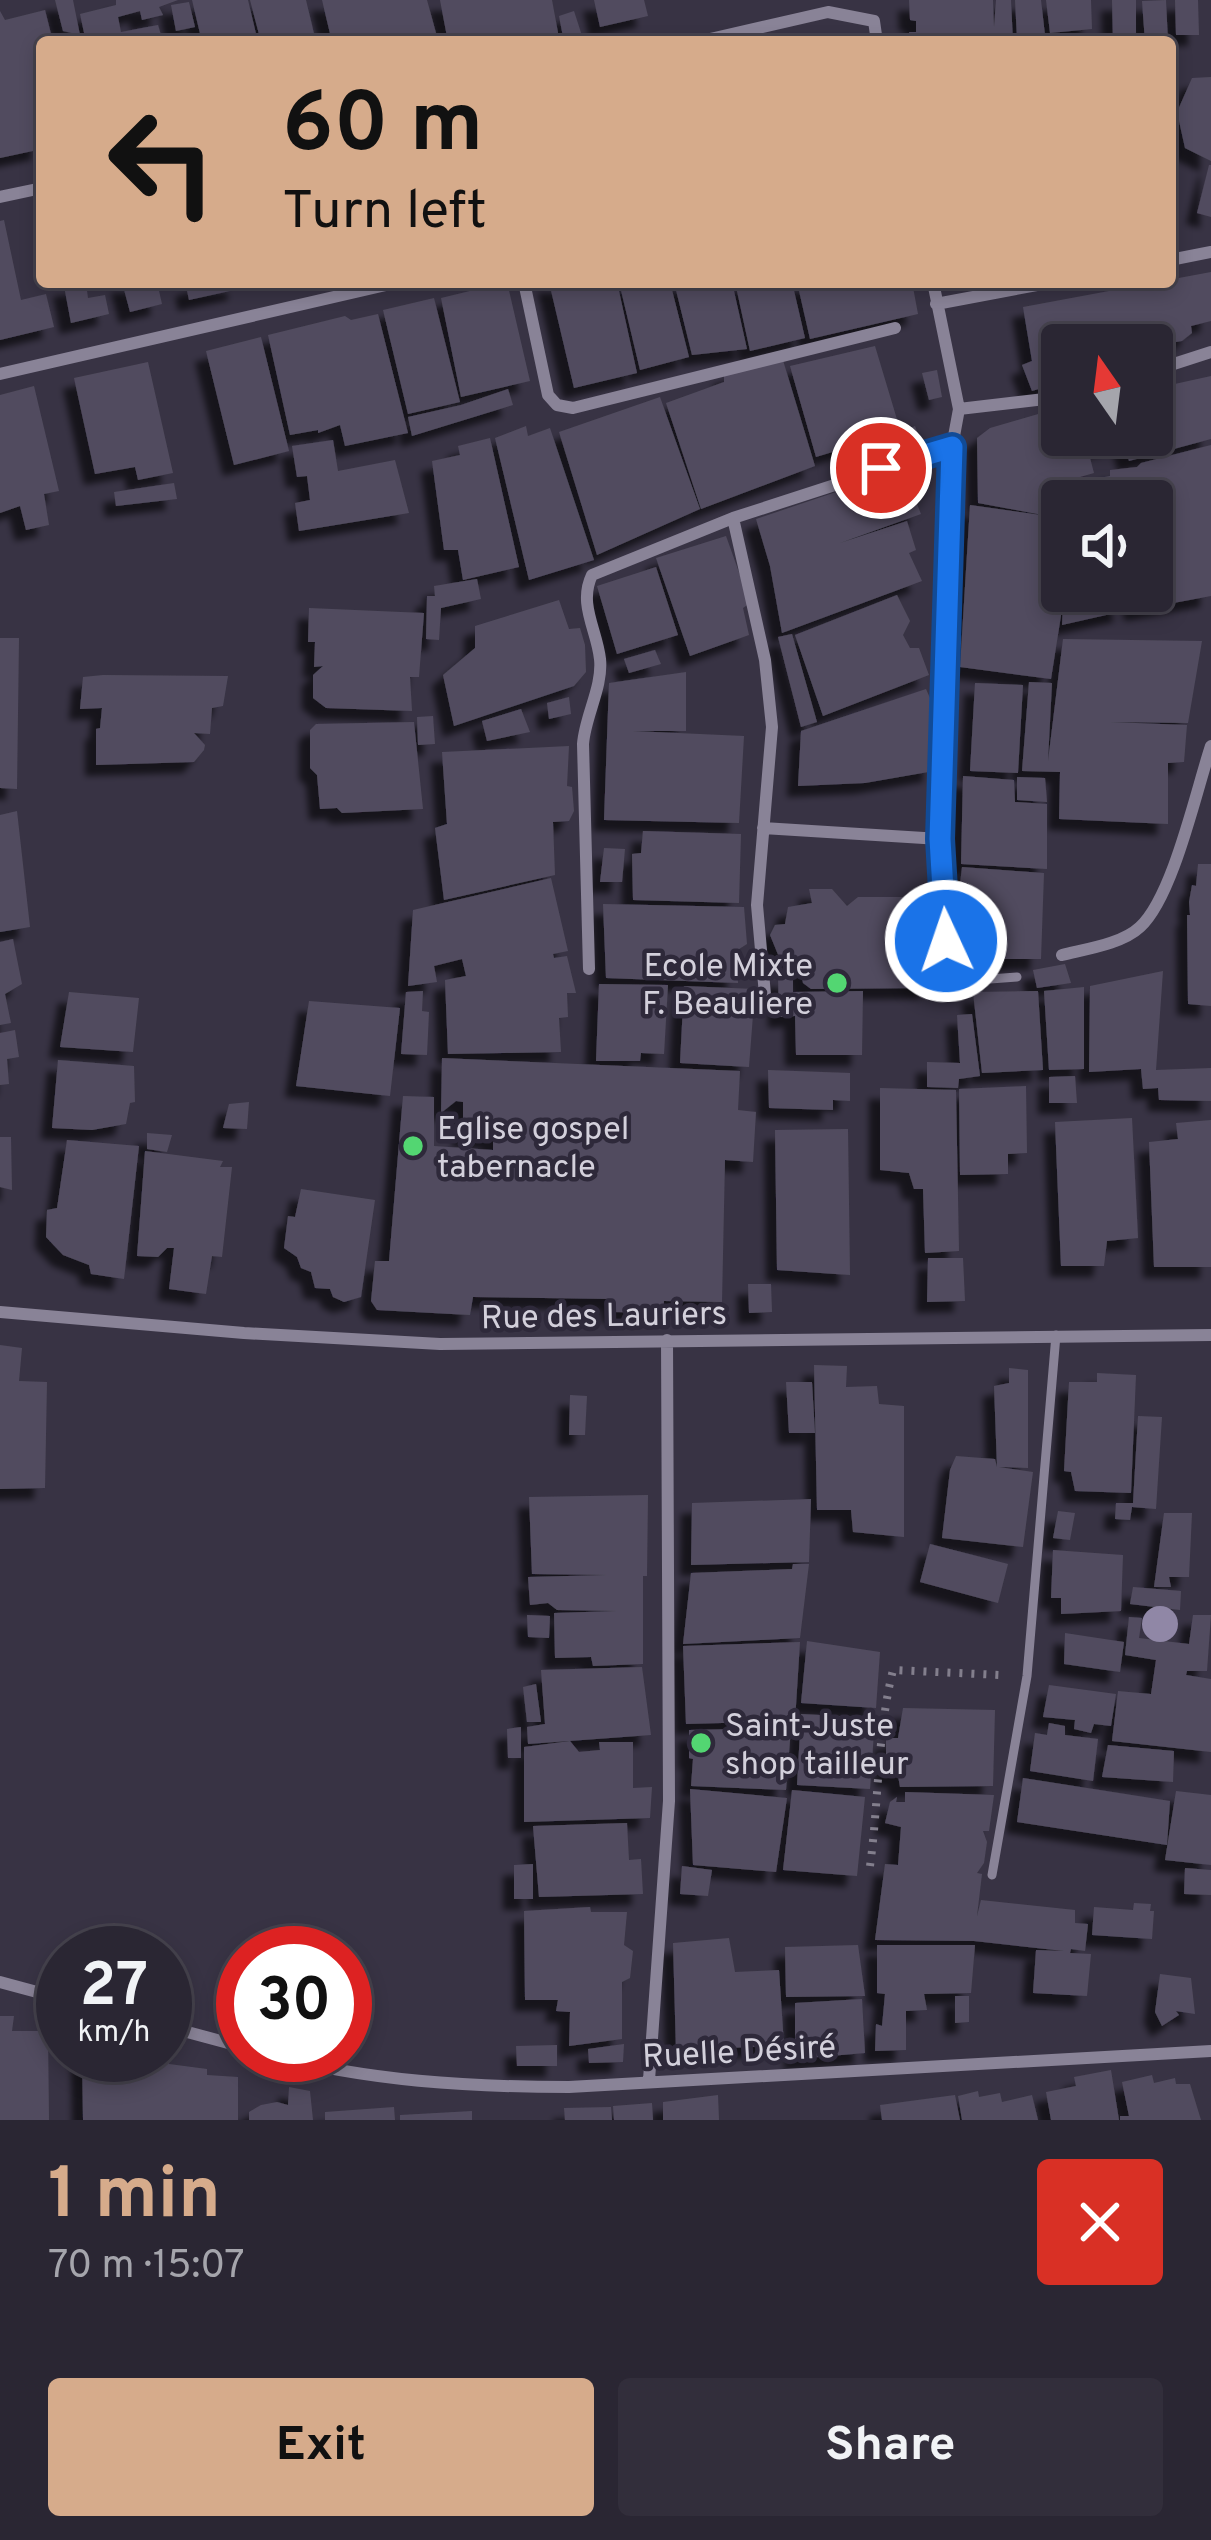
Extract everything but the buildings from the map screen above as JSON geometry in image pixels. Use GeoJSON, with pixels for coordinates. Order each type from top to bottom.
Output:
{"type":"FeatureCollection","features":[{"type":"Feature","properties":{"kind":"street"},"geometry":{"type":"LineString","coordinates":[[723,36],[828,12],[874,20],[876,36]]}},
{"type":"Feature","properties":{"kind":"street"},"geometry":{"type":"LineString","coordinates":[[0,197],[36,189]]}},
{"type":"Feature","properties":{"kind":"street"},"geometry":{"type":"LineString","coordinates":[[1176,259],[1211,252]]}},
{"type":"Feature","properties":{"kind":"street"},"geometry":{"type":"LineString","coordinates":[[0,374],[373,288]]}},
{"type":"Feature","properties":{"kind":"street"},"geometry":{"type":"LineString","coordinates":[[525,288],[548,395],[557,405],[573,409],[896,328]]}},
{"type":"Feature","properties":{"kind":"street"},"geometry":{"type":"LineString","coordinates":[[934,288],[959,409],[952,447],[940,839],[946,941]]}},
{"type":"Feature","properties":{"kind":"street"},"geometry":{"type":"LineString","coordinates":[[937,304],[1021,288]]}},
{"type":"Feature","properties":{"kind":"street"},"geometry":{"type":"LineString","coordinates":[[1173,364],[1211,352]]}},
{"type":"Feature","properties":{"kind":"street"},"geometry":{"type":"LineString","coordinates":[[959,409],[1041,399]]}},
{"type":"Feature","properties":{"kind":"street"},"geometry":{"type":"LineString","coordinates":[[589,969],[583,744],[601,660],[586,601],[592,575],[734,518],[952,447]]}},
{"type":"Feature","properties":{"kind":"street"},"geometry":{"type":"LineString","coordinates":[[734,518],[751,585],[772,727],[758,905],[766,1006]]}},
{"type":"Feature","properties":{"kind":"street"},"geometry":{"type":"LineString","coordinates":[[1062,955],[1139,929],[1162,897],[1211,746]]}},
{"type":"Feature","properties":{"kind":"street"},"geometry":{"type":"LineString","coordinates":[[763,828],[940,839]]}},
{"type":"Feature","properties":{"kind":"street","name":"Rue des Lauriers"},"geometry":{"type":"LineString","coordinates":[[0,1312],[440,1344],[1211,1335]]}},
{"type":"Feature","properties":{"kind":"street"},"geometry":{"type":"LineString","coordinates":[[649,2080],[669,1801],[667,1340]]}},
{"type":"Feature","properties":{"kind":"street"},"geometry":{"type":"LineString","coordinates":[[0,1982],[36,1992]]}},
{"type":"Feature","properties":{"kind":"street","name":"Ruelle Désiré"},"geometry":{"type":"LineString","coordinates":[[372,2074],[492,2087],[1211,2051]]}},
{"type":"Feature","properties":{"kind":"lane"},"geometry":{"type":"LineString","coordinates":[[946,941],[963,981],[1017,977]]}},
{"type":"Feature","properties":{"kind":"lane"},"geometry":{"type":"LineString","coordinates":[[992,1875],[1027,1676],[1056,1335]]}},
{"type":"Feature","properties":{"kind":"path"},"geometry":{"type":"LineString","coordinates":[[870,1866],[879,1804],[882,1712],[893,1670],[1027,1676]]}},
{"type":"Feature","properties":{"kind":"place","name":"Ecole Mixte F. Beauliere"},"geometry":{"type":"Point","coordinates":[837,983]}},
{"type":"Feature","properties":{"kind":"place","name":"Eglise gospel tabernacle"},"geometry":{"type":"Point","coordinates":[413,1146]}},
{"type":"Feature","properties":{"kind":"place","name":"Saint-Juste shop tailleur"},"geometry":{"type":"Point","coordinates":[701,1743]}},
{"type":"Feature","properties":{"kind":"route"},"geometry":{"type":"LineString","coordinates":[[881,468],[952,447],[940,839],[946,941]]}}]}
